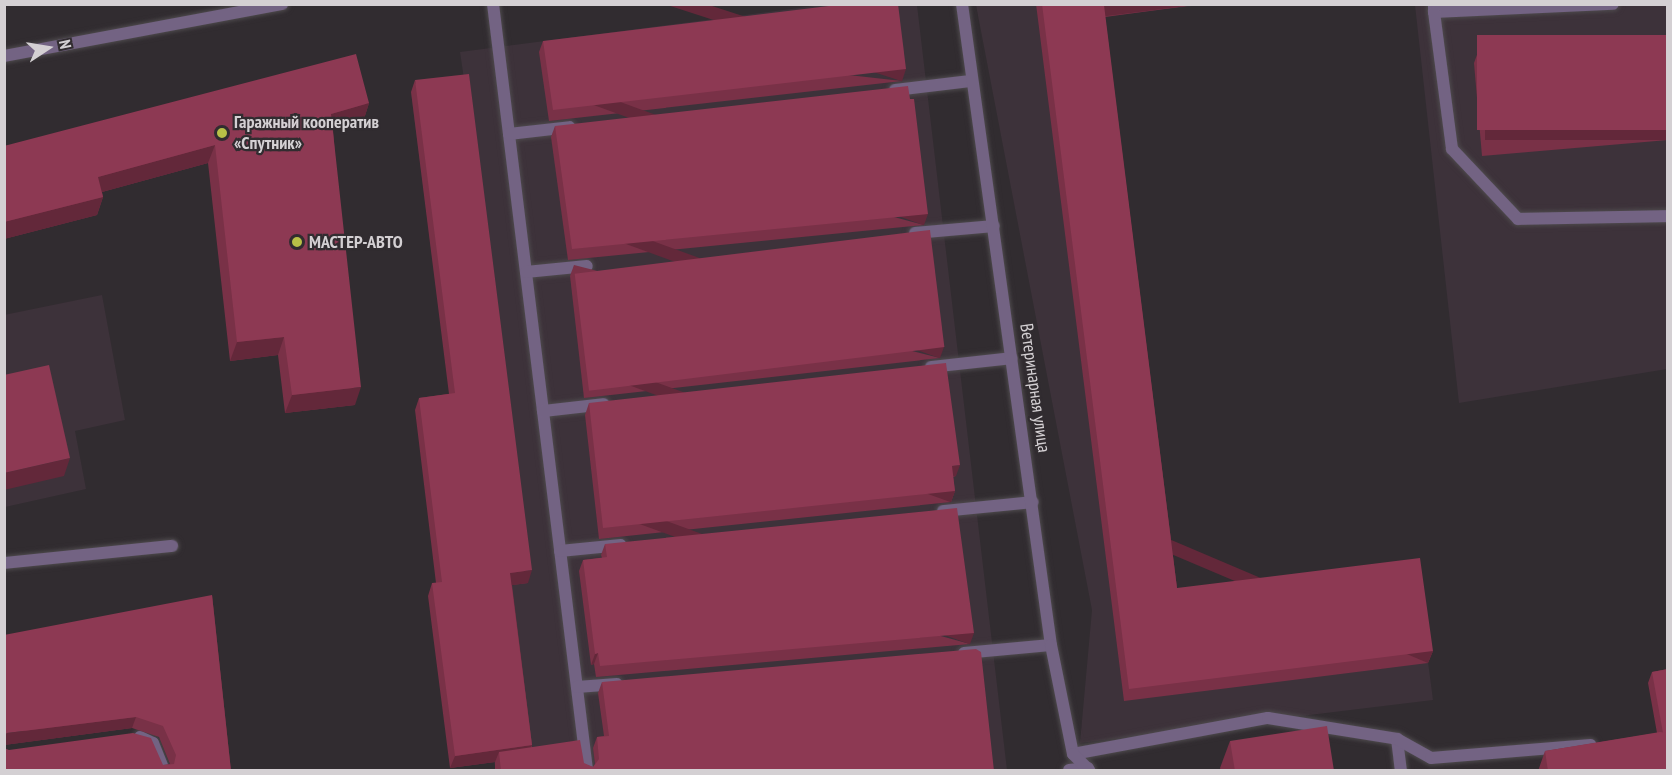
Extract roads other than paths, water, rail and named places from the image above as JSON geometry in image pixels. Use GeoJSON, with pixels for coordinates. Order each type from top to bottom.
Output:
{"type":"FeatureCollection","features":[{"type":"Feature","properties":{"kind":"street"},"geometry":{"type":"LineString","coordinates":[[4,56],[282,4]]}},
{"type":"Feature","properties":{"kind":"street"},"geometry":{"type":"LineString","coordinates":[[493,4],[587,771]]}},
{"type":"Feature","properties":{"kind":"street","name":"Ветеринарная улица"},"geometry":{"type":"LineString","coordinates":[[962,4],[970,81],[994,226],[1051,645],[1073,754]]}},
{"type":"Feature","properties":{"kind":"street"},"geometry":{"type":"LineString","coordinates":[[1613,4],[1434,8],[1452,149],[1518,219],[1668,216]]}},
{"type":"Feature","properties":{"kind":"street"},"geometry":{"type":"LineString","coordinates":[[875,92],[970,81]]}},
{"type":"Feature","properties":{"kind":"street"},"geometry":{"type":"LineString","coordinates":[[509,134],[580,126]]}},
{"type":"Feature","properties":{"kind":"street"},"geometry":{"type":"LineString","coordinates":[[900,235],[994,226]]}},
{"type":"Feature","properties":{"kind":"street"},"geometry":{"type":"LineString","coordinates":[[526,272],[596,265]]}},
{"type":"Feature","properties":{"kind":"street"},"geometry":{"type":"LineString","coordinates":[[918,369],[1012,358]]}},
{"type":"Feature","properties":{"kind":"street"},"geometry":{"type":"LineString","coordinates":[[543,411],[613,403]]}},
{"type":"Feature","properties":{"kind":"street"},"geometry":{"type":"LineString","coordinates":[[926,513],[1033,502]]}},
{"type":"Feature","properties":{"kind":"street"},"geometry":{"type":"LineString","coordinates":[[560,551],[631,544]]}},
{"type":"Feature","properties":{"kind":"street"},"geometry":{"type":"LineString","coordinates":[[4,563],[172,546]]}},
{"type":"Feature","properties":{"kind":"street"},"geometry":{"type":"LineString","coordinates":[[944,654],[1051,645]]}},
{"type":"Feature","properties":{"kind":"street"},"geometry":{"type":"LineString","coordinates":[[577,687],[636,682]]}},
{"type":"Feature","properties":{"kind":"street"},"geometry":{"type":"LineString","coordinates":[[1073,754],[1268,718],[1397,739],[1431,758],[1609,743]]}},
{"type":"Feature","properties":{"kind":"street"},"geometry":{"type":"LineString","coordinates":[[130,736],[153,743],[164,771]]}},
{"type":"Feature","properties":{"kind":"street"},"geometry":{"type":"LineString","coordinates":[[1397,739],[1401,771]]}},
{"type":"Feature","properties":{"kind":"street"},"geometry":{"type":"LineString","coordinates":[[1073,754],[1088,769]]}},
{"type":"Feature","properties":{"kind":"street"},"geometry":{"type":"LineString","coordinates":[[1069,771],[1088,769]]}},
{"type":"Feature","properties":{"kind":"place","name":"Гаражный кооператив «Спутник»"},"geometry":{"type":"Point","coordinates":[222,133]}},
{"type":"Feature","properties":{"kind":"place","name":"МАСТЕР-АВТО"},"geometry":{"type":"Point","coordinates":[297,242]}}]}
